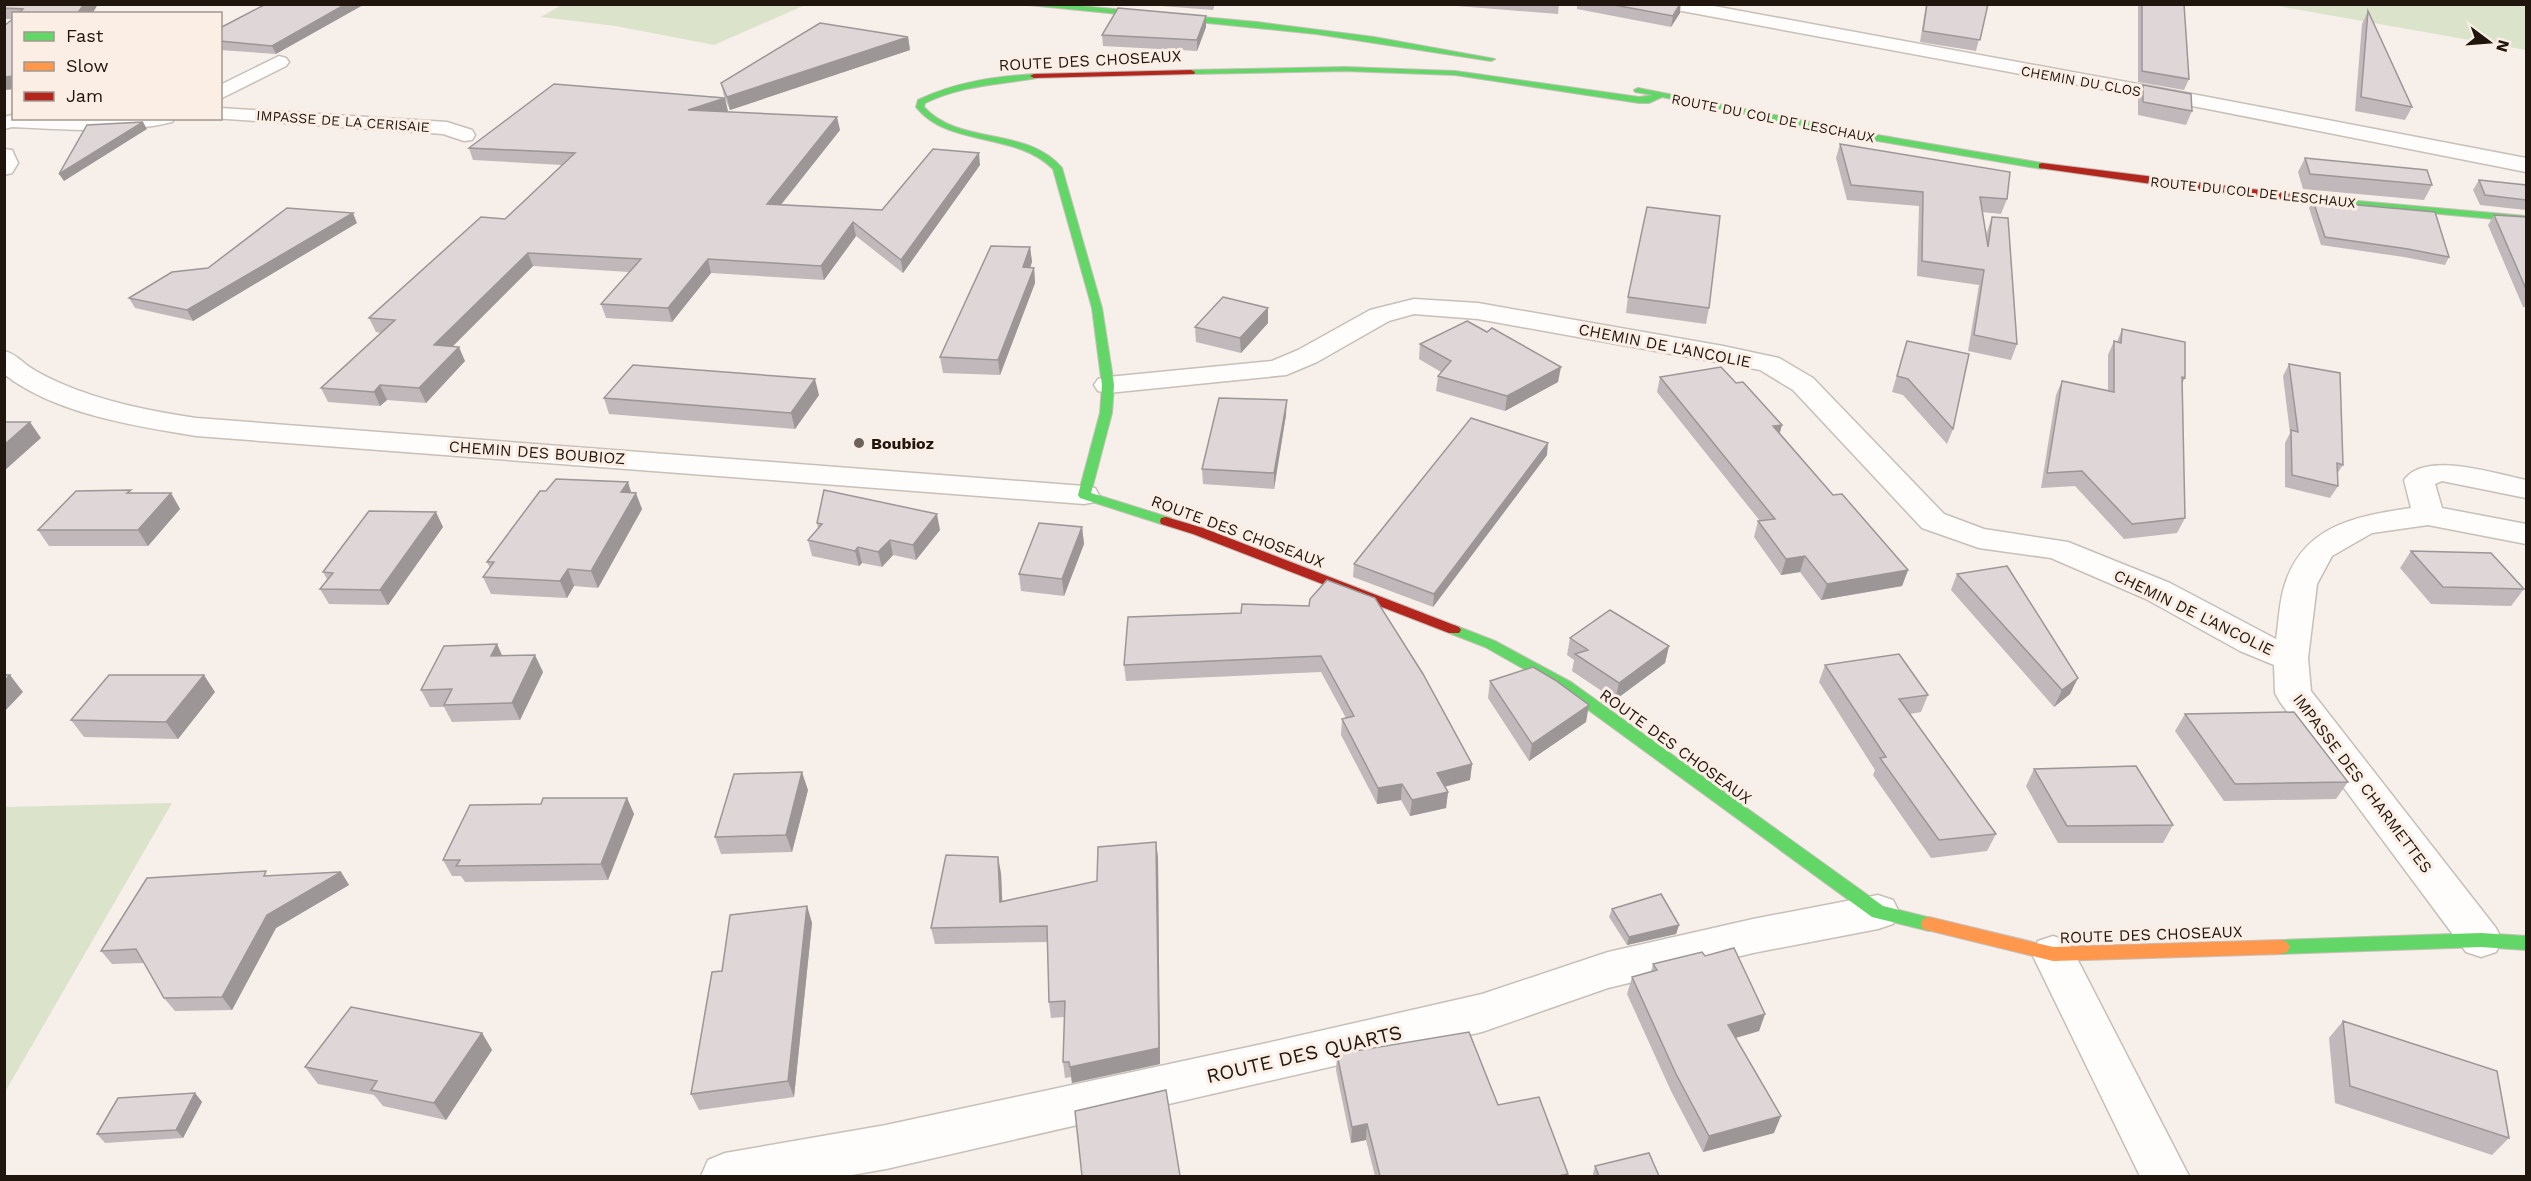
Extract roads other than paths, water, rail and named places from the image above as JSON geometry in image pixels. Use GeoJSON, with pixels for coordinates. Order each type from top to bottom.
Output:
{"type":"FeatureCollection","features":[{"type":"Feature","properties":{"kind":"street"},"geometry":{"type":"LineString","coordinates":[[1022,4],[1274,24],[1421,45],[1501,62]]}},
{"type":"Feature","properties":{"kind":"street","name":"CHEMIN DU CLOS"},"geometry":{"type":"LineString","coordinates":[[1671,4],[2208,103],[2526,165]]}},
{"type":"Feature","properties":{"kind":"street"},"geometry":{"type":"LineString","coordinates":[[222,92],[279,62]]}},
{"type":"Feature","properties":{"kind":"street","name":"ROUTE DES CHOSEAUX"},"geometry":{"type":"LineString","coordinates":[[1661,95],[1649,100],[1639,100],[1456,73],[1312,68],[1070,74],[981,81],[930,94],[921,102],[920,107],[933,120],[1032,150],[1050,158],[1057,168],[1097,309],[1108,385],[1106,413],[1084,495],[1198,531],[1490,644],[1566,686],[1878,912],[2053,954],[2481,940],[2526,943]]}},
{"type":"Feature","properties":{"kind":"street","name":"ROUTE DU COL DE LESCHAUX"},"geometry":{"type":"LineString","coordinates":[[1558,74],[1816,128],[2108,176],[2298,198],[2526,219]]}},
{"type":"Feature","properties":{"kind":"street","name":"IMPASSE DE LA CERISAIE"},"geometry":{"type":"LineString","coordinates":[[222,114],[447,128],[464,135]]}},
{"type":"Feature","properties":{"kind":"street"},"geometry":{"type":"LineString","coordinates":[[4,123],[12,121],[125,124],[152,120]]}},
{"type":"Feature","properties":{"kind":"street"},"geometry":{"type":"LineString","coordinates":[[4,155],[7,163],[4,168]]}},
{"type":"Feature","properties":{"kind":"street","name":"CHEMIN DE L'ANCOLIE"},"geometry":{"type":"LineString","coordinates":[[1108,385],[1276,369],[1299,363],[1370,321],[1397,309],[1438,307],[1478,311],[1769,364],[1803,384],[1933,520],[1979,538],[2057,549],[2158,591],[2252,643],[2291,658]]}},
{"type":"Feature","properties":{"kind":"street","name":"CHEMIN DES BOUBIOZ"},"geometry":{"type":"LineString","coordinates":[[9,371],[83,404],[136,418],[196,427],[1084,495]]}},
{"type":"Feature","properties":{"kind":"street"},"geometry":{"type":"LineString","coordinates":[[2428,515],[2419,480],[2440,472],[2526,489]]}},
{"type":"Feature","properties":{"kind":"street","name":"IMPASSE DES CHARMETTES"},"geometry":{"type":"LineString","coordinates":[[2481,940],[2293,693],[2291,658],[2301,584],[2319,550],[2364,525],[2428,515],[2526,534]]}},
{"type":"Feature","properties":{"kind":"street","name":"ROUTE DES QUARTS"},"geometry":{"type":"LineString","coordinates":[[725,1176],[897,1145],[1267,1063],[1482,1013],[1608,970],[1753,936],[1878,912]]}},
{"type":"Feature","properties":{"kind":"street"},"geometry":{"type":"LineString","coordinates":[[2053,954],[2165,1176]]}},
{"type":"Feature","properties":{"kind":"place","name":"Boubioz"},"geometry":{"type":"Point","coordinates":[859,443]}}]}
